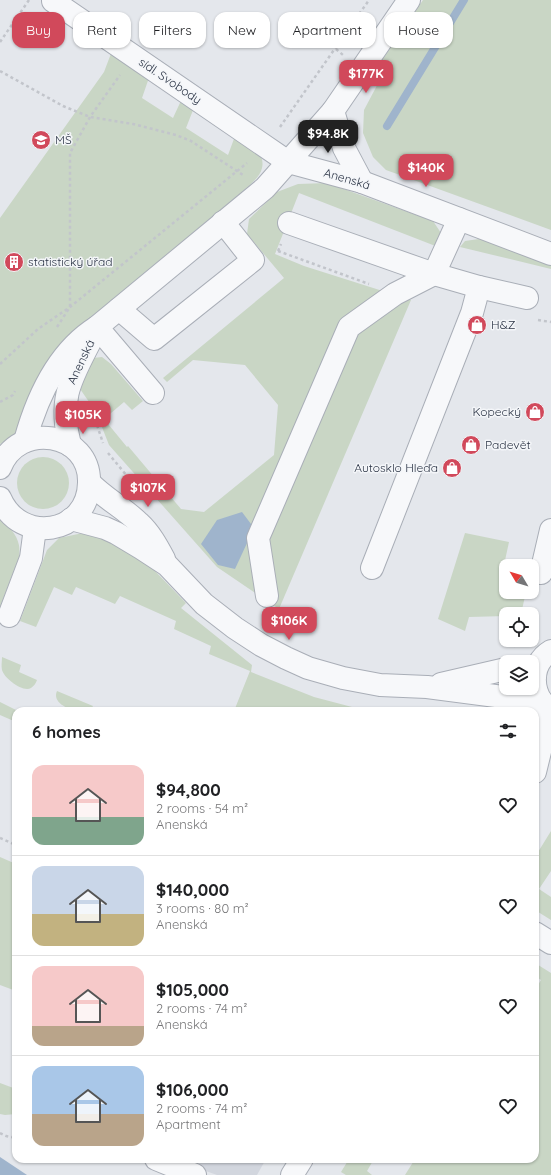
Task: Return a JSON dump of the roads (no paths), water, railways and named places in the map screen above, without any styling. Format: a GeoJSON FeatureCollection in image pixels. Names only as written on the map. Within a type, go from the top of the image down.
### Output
{"type":"FeatureCollection","features":[{"type":"Feature","properties":{"kind":"street","name":"sídl. Svobody"},"geometry":{"type":"LineString","coordinates":[[54,0],[53,1],[288,162]]}},
{"type":"Feature","properties":{"kind":"street"},"geometry":{"type":"LineString","coordinates":[[288,162],[333,111],[409,0]]}},
{"type":"Feature","properties":{"kind":"street"},"geometry":{"type":"LineString","coordinates":[[333,111],[344,148],[362,182]]}},
{"type":"Feature","properties":{"kind":"street","name":"Anenská"},"geometry":{"type":"LineString","coordinates":[[9,454],[54,370],[73,346],[265,188],[288,162],[362,182],[551,254]]}},
{"type":"Feature","properties":{"kind":"street"},"geometry":{"type":"LineString","coordinates":[[267,596],[258,538],[349,327],[395,294],[434,274],[459,219]]}},
{"type":"Feature","properties":{"kind":"street"},"geometry":{"type":"LineString","coordinates":[[119,309],[154,339],[253,260],[224,222]]}},
{"type":"Feature","properties":{"kind":"street"},"geometry":{"type":"LineString","coordinates":[[290,223],[434,274],[479,287],[527,298]]}},
{"type":"Feature","properties":{"kind":"street"},"geometry":{"type":"LineString","coordinates":[[372,568],[472,313],[479,287]]}},
{"type":"Feature","properties":{"kind":"street"},"geometry":{"type":"LineString","coordinates":[[97,327],[153,393]]}},
{"type":"Feature","properties":{"kind":"street","name":"Anenská"},"geometry":{"type":"LineString","coordinates":[[0,498],[14,519],[26,526],[35,528],[53,528],[66,523],[83,507],[87,494],[89,474],[84,461],[70,445],[65,424],[66,399],[71,381],[97,327]]}},
{"type":"Feature","properties":{"kind":"street","name":"Anenská"},"geometry":{"type":"LineString","coordinates":[[9,454],[38,437],[51,438],[70,445]]}},
{"type":"Feature","properties":{"kind":"street"},"geometry":{"type":"LineString","coordinates":[[89,482],[101,494],[143,527],[152,539],[167,565],[196,596],[226,621],[260,645],[286,658],[327,674],[362,682],[380,685],[427,687],[547,706]]}},
{"type":"Feature","properties":{"kind":"street"},"geometry":{"type":"LineString","coordinates":[[71,519],[116,532],[167,565]]}},
{"type":"Feature","properties":{"kind":"street"},"geometry":{"type":"LineString","coordinates":[[9,616],[31,558],[35,528]]}},
{"type":"Feature","properties":{"kind":"street"},"geometry":{"type":"LineString","coordinates":[[541,573],[551,530]]}},
{"type":"Feature","properties":{"kind":"street"},"geometry":{"type":"LineString","coordinates":[[539,768],[547,706],[536,688],[534,681],[541,658]]}},
{"type":"Feature","properties":{"kind":"street"},"geometry":{"type":"LineString","coordinates":[[427,687],[499,671]]}},
{"type":"Feature","properties":{"kind":"street"},"geometry":{"type":"LineString","coordinates":[[539,936],[551,943]]}},
{"type":"Feature","properties":{"kind":"street"},"geometry":{"type":"LineString","coordinates":[[166,1163],[195,1175]]}},
{"type":"Feature","properties":{"kind":"water"},"geometry":{"type":"Polygon","coordinates":[[[242,512],[254,528],[235,569],[218,565],[201,544],[217,520],[242,512]]]}},
{"type":"Feature","properties":{"kind":"water"},"geometry":{"type":"Polygon","coordinates":[[[0,1157],[27,1175],[0,1175],[0,1157]]]}},
{"type":"Feature","properties":{"kind":"waterway"},"geometry":{"type":"LineString","coordinates":[[387,126],[464,0]]}},
{"type":"Feature","properties":{"kind":"place","name":"MŠ"},"geometry":{"type":"Point","coordinates":[41,140]}},
{"type":"Feature","properties":{"kind":"place","name":"statistický úřad"},"geometry":{"type":"Point","coordinates":[14,262]}},
{"type":"Feature","properties":{"kind":"place","name":"H&Z"},"geometry":{"type":"Point","coordinates":[477,325]}},
{"type":"Feature","properties":{"kind":"place","name":"Kopecký"},"geometry":{"type":"Point","coordinates":[535,412]}},
{"type":"Feature","properties":{"kind":"place","name":"Padevět"},"geometry":{"type":"Point","coordinates":[471,445]}},
{"type":"Feature","properties":{"kind":"place","name":"Autosklo Hleďa"},"geometry":{"type":"Point","coordinates":[452,468]}}]}
